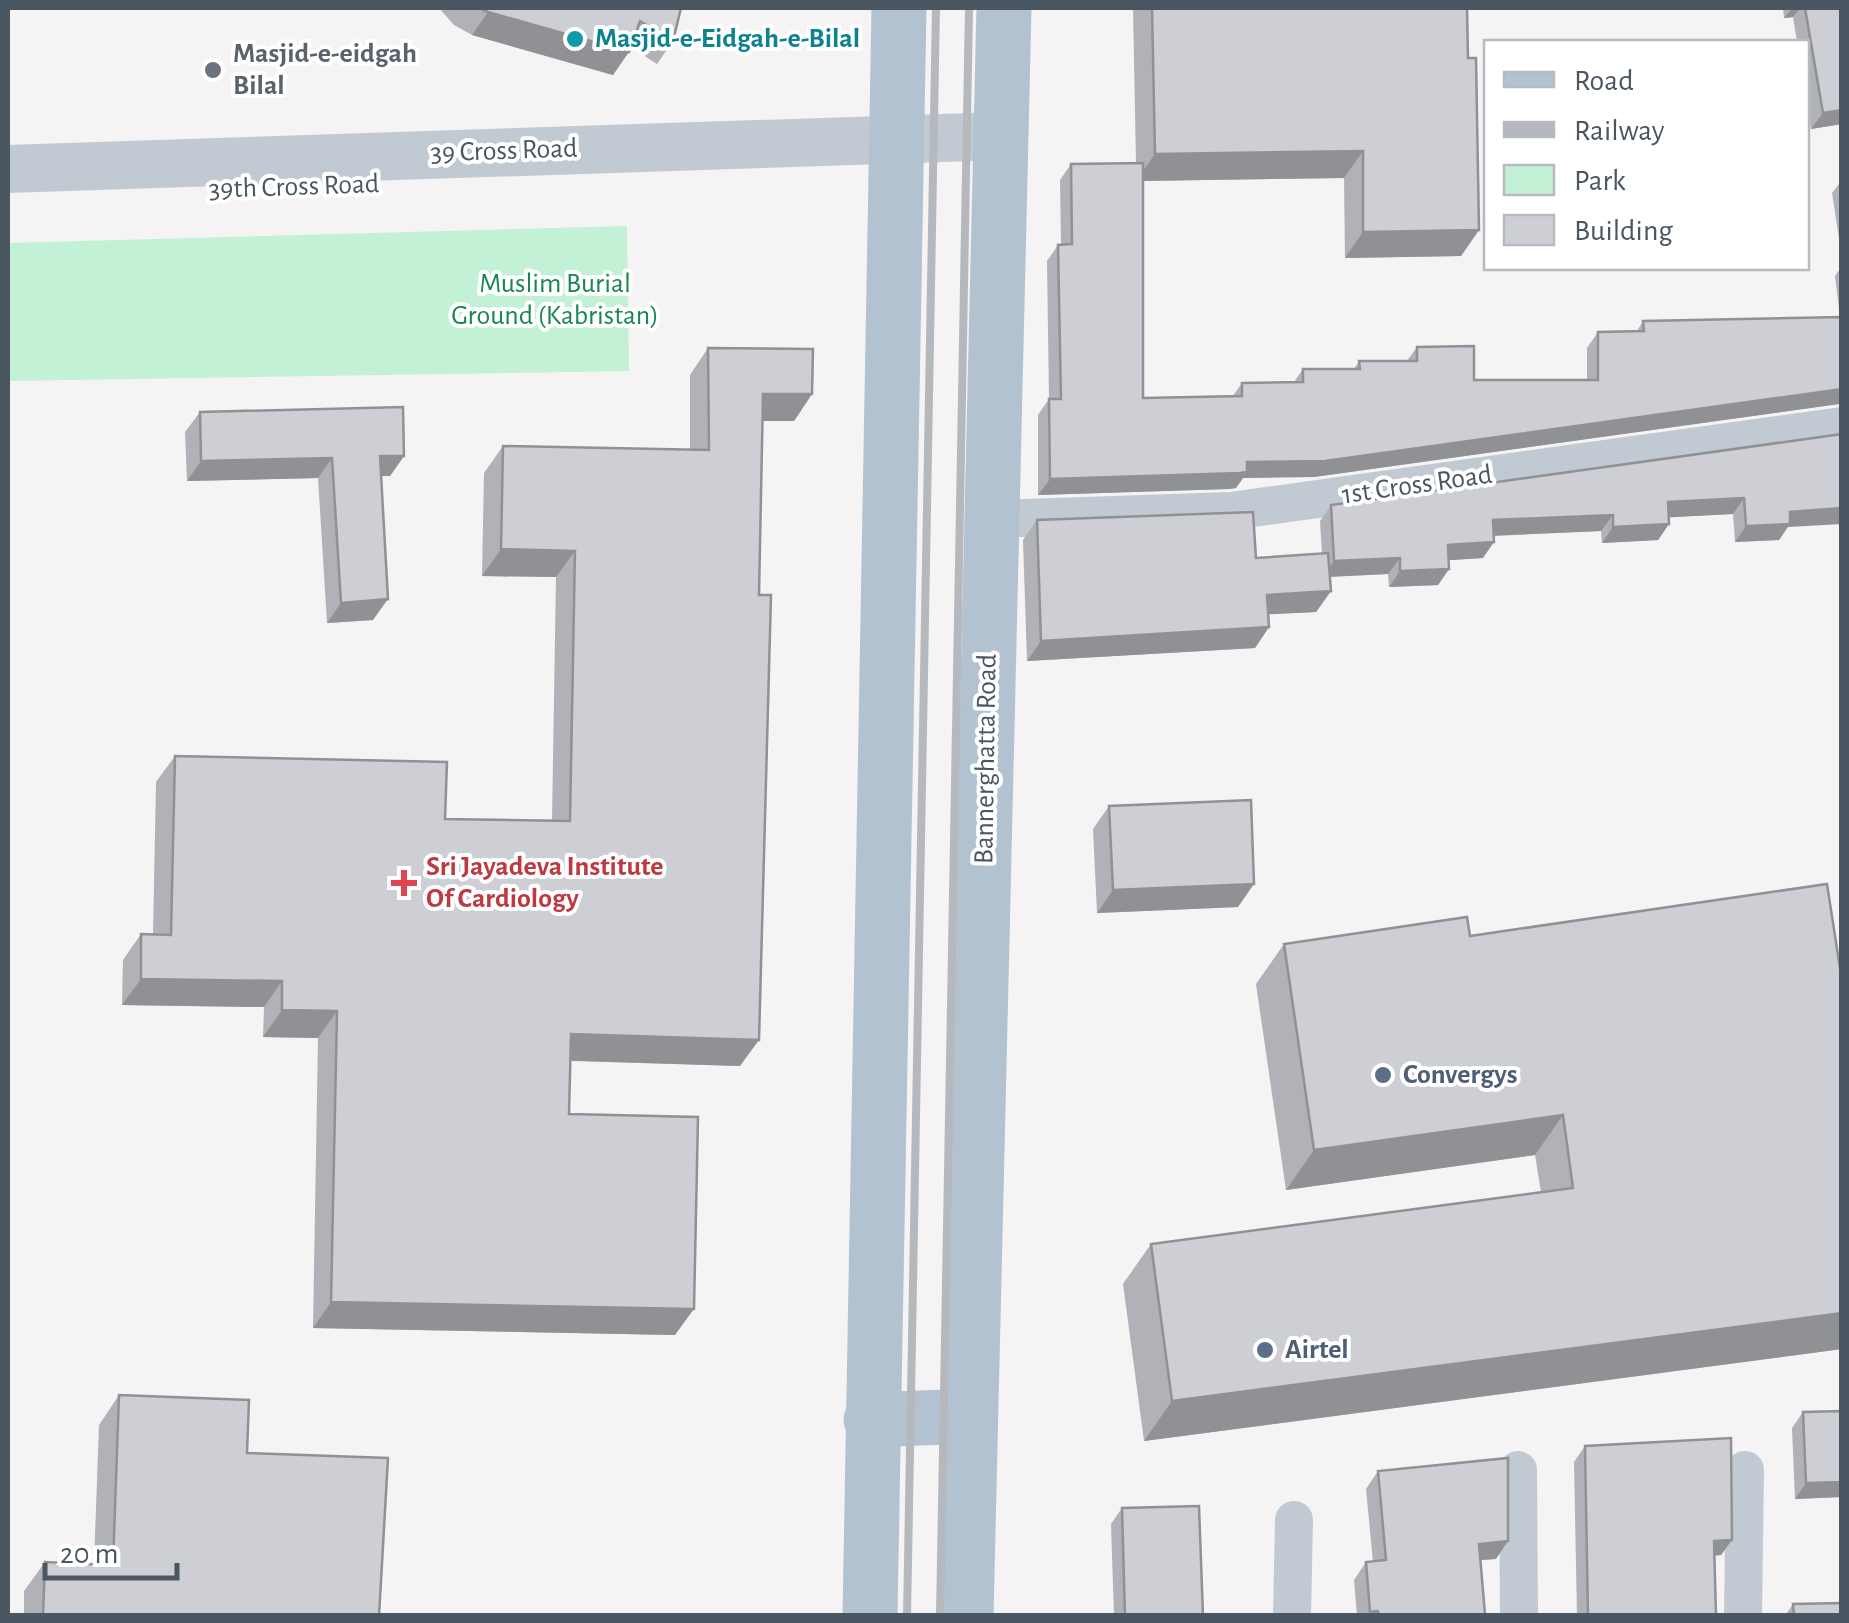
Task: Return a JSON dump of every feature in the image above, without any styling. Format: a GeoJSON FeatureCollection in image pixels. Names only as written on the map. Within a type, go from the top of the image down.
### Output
{"type":"FeatureCollection","features":[{"type":"Feature","properties":{"kind":"main road"},"geometry":{"type":"LineString","coordinates":[[870,1616],[899,8]]}},
{"type":"Feature","properties":{"kind":"main road","name":"Bannerghatta Road"},"geometry":{"type":"LineString","coordinates":[[968,1510],[1004,8]]}},
{"type":"Feature","properties":{"kind":"main road"},"geometry":{"type":"LineString","coordinates":[[871,1437],[970,1416]]}},
{"type":"Feature","properties":{"kind":"main road"},"geometry":{"type":"LineString","coordinates":[[966,1616],[968,1510]]}},
{"type":"Feature","properties":{"kind":"main road"},"geometry":{"type":"LineString","coordinates":[[968,1510],[986,1616]]}},
{"type":"Feature","properties":{"kind":"street","name":"39th Cross Road"},"geometry":{"type":"LineString","coordinates":[[8,198],[282,174],[1000,152]]}},
{"type":"Feature","properties":{"kind":"street"},"geometry":{"type":"LineString","coordinates":[[8,169],[282,174]]}},
{"type":"Feature","properties":{"kind":"street","name":"1st Cross Road"},"geometry":{"type":"LineString","coordinates":[[991,519],[1231,511],[1842,426]]}},
{"type":"Feature","properties":{"kind":"street"},"geometry":{"type":"LineString","coordinates":[[1518,1470],[1519,1616]]}},
{"type":"Feature","properties":{"kind":"street"},"geometry":{"type":"LineString","coordinates":[[1743,1616],[1745,1470]]}},
{"type":"Feature","properties":{"kind":"street"},"geometry":{"type":"LineString","coordinates":[[1292,1616],[1294,1520]]}},
{"type":"Feature","properties":{"kind":"green space","name":"Muslim Burial Ground (Kabristan)"},"geometry":{"type":"Polygon","coordinates":[[[627,226],[629,371],[8,381],[8,243],[627,226]]]}},
{"type":"Feature","properties":{"kind":"building"},"geometry":{"type":"Polygon","coordinates":[[[479,8],[681,8],[673,41],[640,21],[629,52],[479,8]]]}},
{"type":"Feature","properties":{"kind":"building"},"geometry":{"type":"Polygon","coordinates":[[[1152,8],[1467,8],[1468,58],[1476,58],[1479,230],[1363,232],[1363,151],[1155,154],[1152,8]]]}},
{"type":"Feature","properties":{"kind":"building"},"geometry":{"type":"Polygon","coordinates":[[[1805,8],[1842,8],[1842,110],[1823,113],[1805,8]]]}},
{"type":"Feature","properties":{"kind":"building"},"geometry":{"type":"Polygon","coordinates":[[[1143,163],[1143,398],[1242,396],[1242,383],[1303,382],[1303,369],[1360,369],[1359,361],[1417,361],[1417,347],[1474,346],[1474,380],[1598,380],[1598,332],[1644,331],[1643,321],[1842,317],[1842,389],[1325,461],[1247,462],[1247,472],[1240,473],[1050,479],[1049,399],[1061,399],[1058,245],[1072,244],[1071,164],[1143,163]]]}},
{"type":"Feature","properties":{"kind":"building"},"geometry":{"type":"Polygon","coordinates":[[[708,348],[813,349],[812,394],[763,394],[759,595],[771,595],[759,1040],[571,1034],[569,1114],[698,1117],[694,1309],[331,1302],[337,1011],[282,1010],[282,981],[141,979],[141,934],[171,935],[175,756],[447,762],[445,819],[570,821],[575,551],[501,549],[503,446],[709,450],[708,348]]]}},
{"type":"Feature","properties":{"kind":"building"},"geometry":{"type":"Polygon","coordinates":[[[403,407],[404,456],[380,456],[388,599],[341,603],[332,458],[201,461],[200,412],[403,407]]]}},
{"type":"Feature","properties":{"kind":"building"},"geometry":{"type":"Polygon","coordinates":[[[1842,434],[1842,508],[1790,512],[1790,524],[1746,526],[1744,498],[1668,502],[1669,524],[1613,527],[1613,515],[1493,520],[1494,542],[1448,545],[1449,569],[1400,571],[1400,558],[1334,561],[1331,505],[1842,434]]]}},
{"type":"Feature","properties":{"kind":"building"},"geometry":{"type":"Polygon","coordinates":[[[1253,512],[1256,558],[1328,553],[1331,591],[1267,595],[1269,627],[1041,641],[1037,520],[1253,512]]]}},
{"type":"Feature","properties":{"kind":"building"},"geometry":{"type":"Polygon","coordinates":[[[1251,800],[1254,884],[1113,890],[1109,806],[1251,800]]]}},
{"type":"Feature","properties":{"kind":"building"},"geometry":{"type":"Polygon","coordinates":[[[1827,884],[1842,981],[1842,1313],[1172,1401],[1151,1244],[1573,1188],[1563,1115],[1314,1150],[1284,944],[1467,917],[1470,936],[1827,884]]]}},
{"type":"Feature","properties":{"kind":"building"},"geometry":{"type":"Polygon","coordinates":[[[119,1395],[249,1400],[247,1453],[388,1458],[379,1616],[43,1616],[45,1562],[113,1565],[119,1395]]]}},
{"type":"Feature","properties":{"kind":"building"},"geometry":{"type":"Polygon","coordinates":[[[1842,1411],[1842,1482],[1806,1483],[1803,1412],[1842,1411]]]}},
{"type":"Feature","properties":{"kind":"building"},"geometry":{"type":"Polygon","coordinates":[[[1731,1438],[1732,1540],[1714,1541],[1716,1616],[1588,1616],[1585,1446],[1731,1438]]]}},
{"type":"Feature","properties":{"kind":"building"},"geometry":{"type":"Polygon","coordinates":[[[1508,1458],[1508,1541],[1479,1544],[1485,1614],[1517,1616],[1379,1616],[1378,1611],[1370,1612],[1366,1562],[1386,1560],[1378,1471],[1508,1458]]]}},
{"type":"Feature","properties":{"kind":"building"},"geometry":{"type":"Polygon","coordinates":[[[1199,1506],[1203,1616],[1125,1616],[1122,1508],[1199,1506]]]}},
{"type":"Feature","properties":{"kind":"building"},"geometry":{"type":"Polygon","coordinates":[[[1842,1603],[1842,1616],[1794,1616],[1793,1604],[1842,1603]]]}},
{"type":"Feature","properties":{"kind":"railway"},"geometry":{"type":"LineString","coordinates":[[907,1616],[936,8]]}},
{"type":"Feature","properties":{"kind":"railway"},"geometry":{"type":"LineString","coordinates":[[940,1616],[969,8]]}},
{"type":"Feature","properties":{"kind":"place","name":"Masjid-e-Eidgah-e-Bilal"},"geometry":{"type":"Point","coordinates":[575,39]}},
{"type":"Feature","properties":{"kind":"place","name":"Masjid-e-eidgah Bilal"},"geometry":{"type":"Point","coordinates":[213,70]}},
{"type":"Feature","properties":{"kind":"place","name":"Sri Jayadeva Institute Of Cardiology"},"geometry":{"type":"Point","coordinates":[404,883]}},
{"type":"Feature","properties":{"kind":"place","name":"Convergys"},"geometry":{"type":"Point","coordinates":[1383,1075]}},
{"type":"Feature","properties":{"kind":"place","name":"Airtel"},"geometry":{"type":"Point","coordinates":[1265,1350]}}]}
